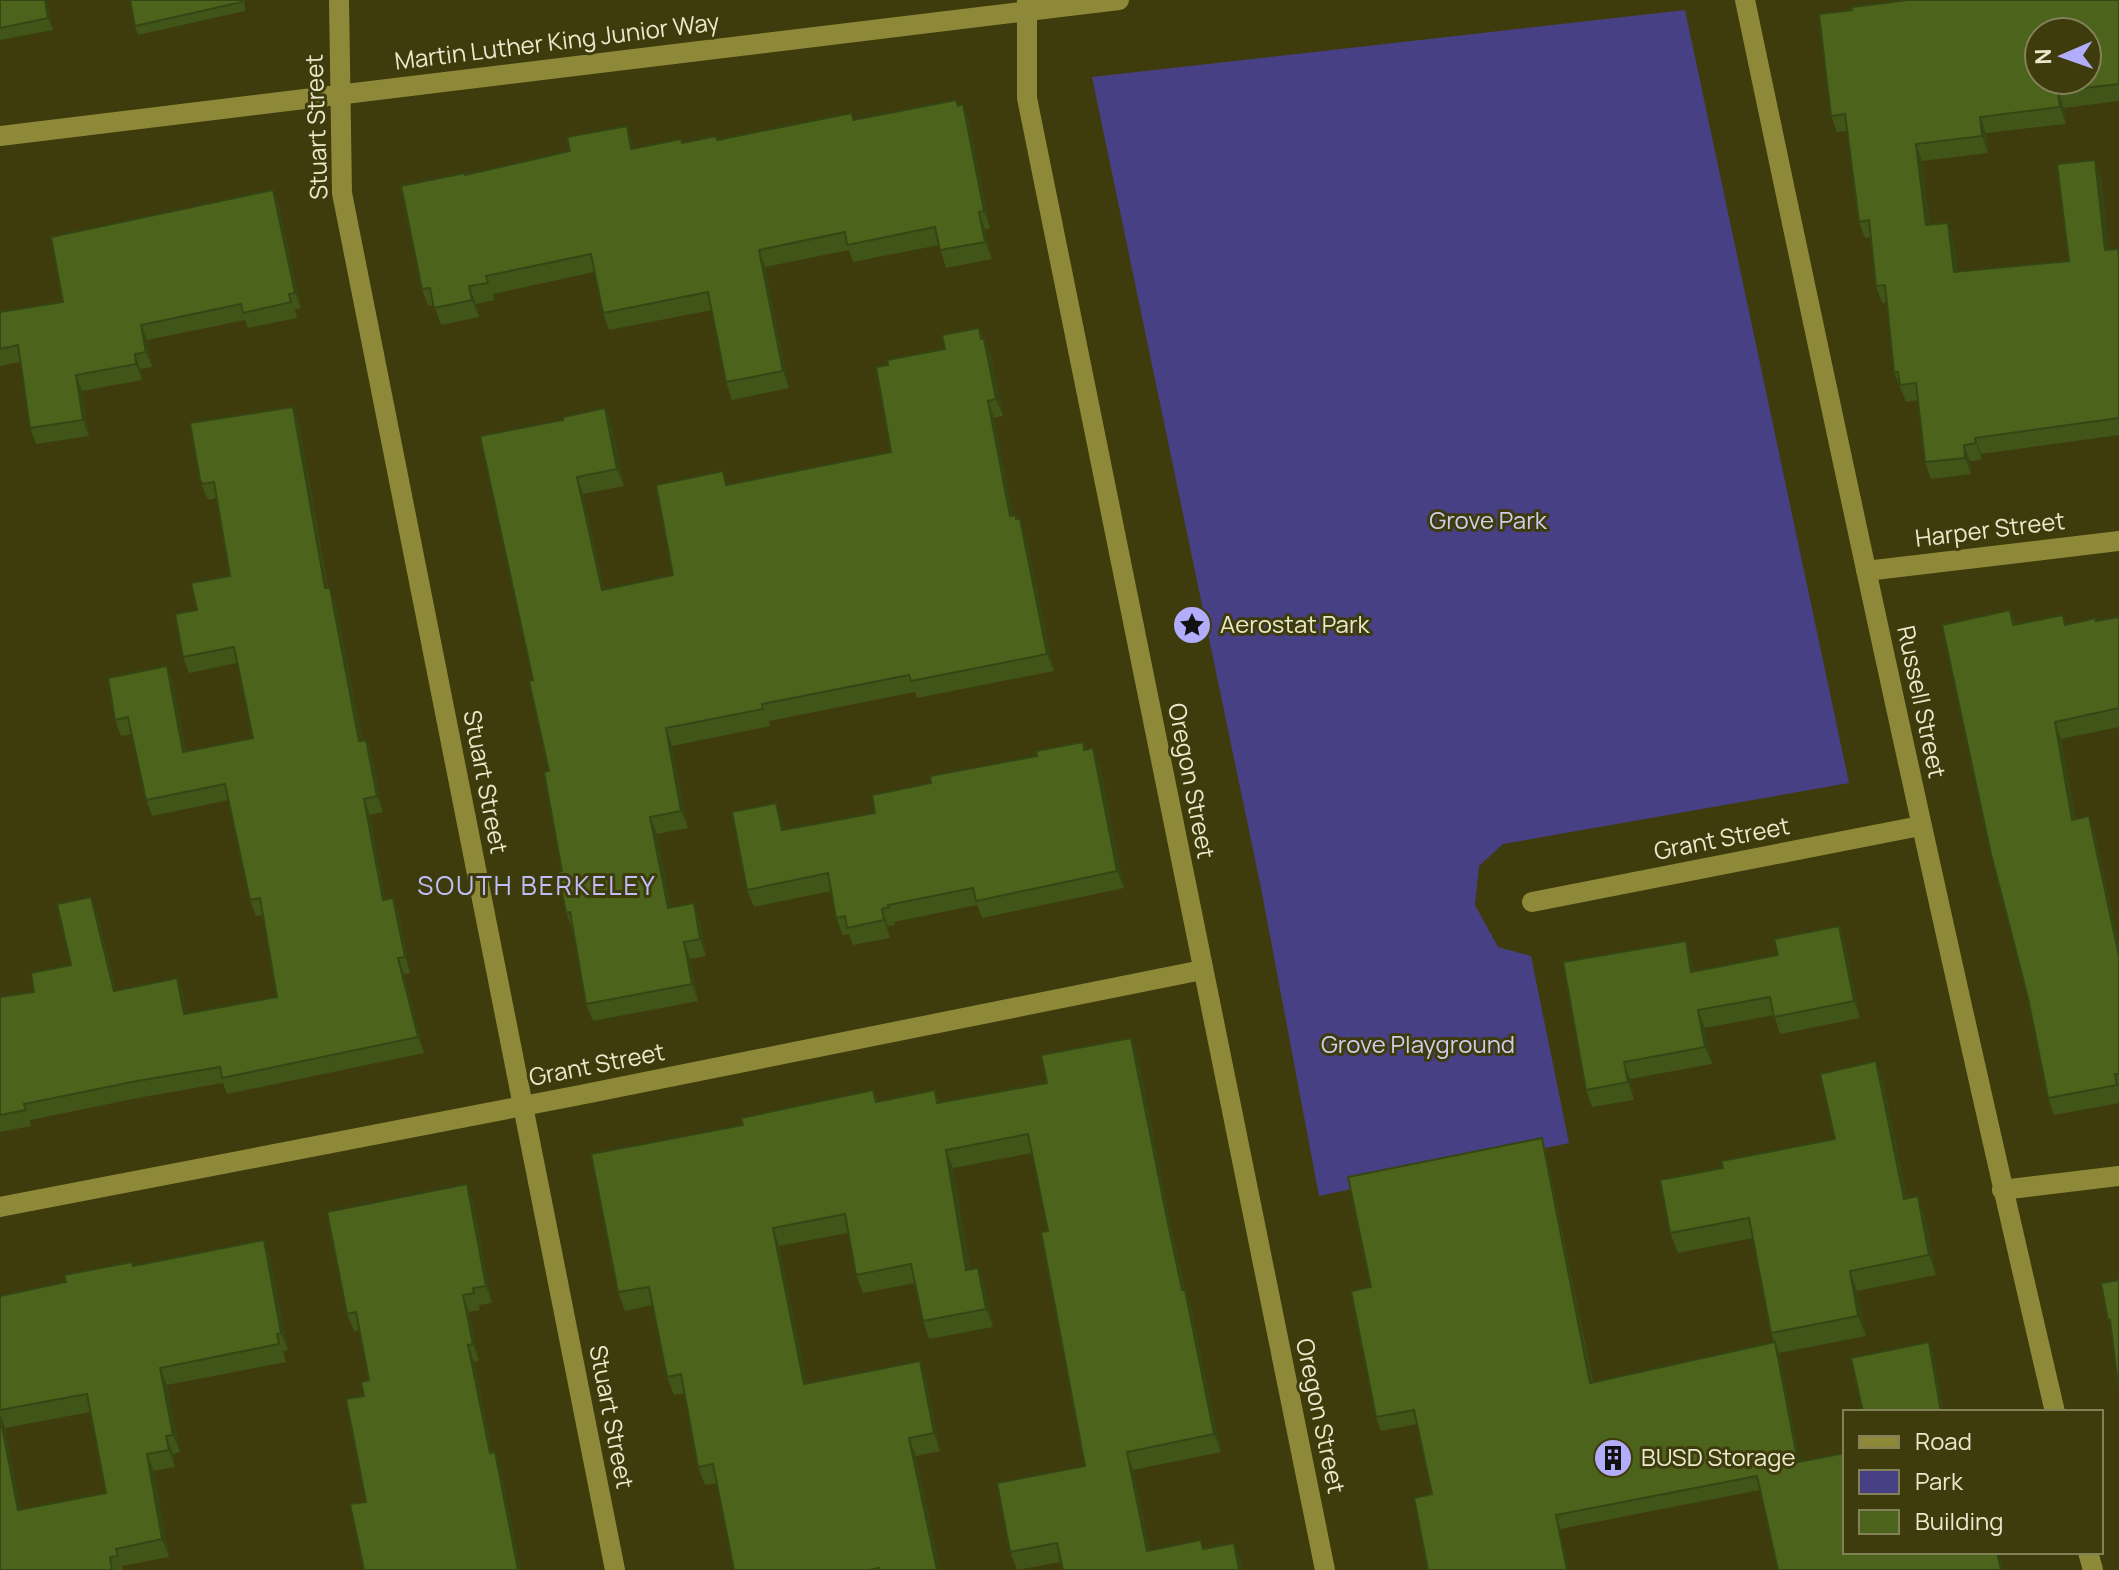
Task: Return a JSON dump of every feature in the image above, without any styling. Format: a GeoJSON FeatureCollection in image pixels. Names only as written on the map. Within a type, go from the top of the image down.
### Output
{"type":"FeatureCollection","features":[{"type":"Feature","properties":{"kind":"street","name":"Stuart Street"},"geometry":{"type":"LineString","coordinates":[[339,0],[342,193],[615,1570]]}},
{"type":"Feature","properties":{"kind":"street","name":"Martin Luther King Junior Way"},"geometry":{"type":"LineString","coordinates":[[0,136],[1027,6],[1119,0]]}},
{"type":"Feature","properties":{"kind":"street","name":"Russell Street"},"geometry":{"type":"LineString","coordinates":[[1745,0],[1920,826],[2055,1410]]}},
{"type":"Feature","properties":{"kind":"street","name":"Oregon Street"},"geometry":{"type":"LineString","coordinates":[[1027,6],[1027,98],[1325,1570]]}},
{"type":"Feature","properties":{"kind":"street","name":"Harper Street"},"geometry":{"type":"LineString","coordinates":[[1866,571],[2119,541]]}},
{"type":"Feature","properties":{"kind":"street","name":"Grant Street"},"geometry":{"type":"LineString","coordinates":[[1532,902],[1920,826]]}},
{"type":"Feature","properties":{"kind":"street","name":"Grant Street"},"geometry":{"type":"LineString","coordinates":[[0,1207],[1202,970]]}},
{"type":"Feature","properties":{"kind":"street"},"geometry":{"type":"LineString","coordinates":[[2002,1190],[2119,1176]]}},
{"type":"Feature","properties":{"kind":"green space","name":"Grove Park"},"geometry":{"type":"Polygon","coordinates":[[[1685,10],[1849,783],[1503,844],[1479,866],[1475,905],[1498,947],[1531,956],[1569,1143],[1319,1196],[1261,888],[1092,77],[1685,10]]]}},
{"type":"Feature","properties":{"kind":"building"},"geometry":{"type":"Polygon","coordinates":[[[0,0],[45,0],[48,18],[0,28],[0,0]]]}},
{"type":"Feature","properties":{"kind":"building"},"geometry":{"type":"Polygon","coordinates":[[[130,0],[242,0],[242,2],[135,26],[130,0]]]}},
{"type":"Feature","properties":{"kind":"building"},"geometry":{"type":"Polygon","coordinates":[[[1908,0],[2119,0],[2119,84],[2103,86],[2103,16],[2023,16],[2023,96],[2059,96],[2060,107],[1980,117],[1982,136],[1916,144],[1926,225],[1948,223],[1954,272],[2069,261],[2057,164],[2095,160],[2105,250],[2118,249],[2119,258],[2119,418],[1975,438],[1976,443],[1964,445],[1965,458],[1925,462],[1916,383],[1900,385],[1898,372],[1894,372],[1885,285],[1876,286],[1869,220],[1859,222],[1845,114],[1831,116],[1819,14],[1852,10],[1852,7],[1908,0]]]}},
{"type":"Feature","properties":{"kind":"building"},"geometry":{"type":"Polygon","coordinates":[[[956,100],[958,106],[963,104],[984,211],[979,212],[985,242],[940,250],[935,227],[847,245],[845,232],[759,250],[783,371],[726,382],[708,292],[603,313],[591,254],[486,276],[488,283],[469,286],[472,300],[434,308],[430,288],[422,289],[401,186],[570,151],[567,137],[627,126],[631,149],[681,139],[682,143],[716,136],[717,140],[852,113],[853,120],[956,100]]]}},
{"type":"Feature","properties":{"kind":"building"},"geometry":{"type":"Polygon","coordinates":[[[273,190],[295,293],[289,294],[291,302],[243,313],[241,304],[141,325],[146,352],[135,354],[136,364],[76,375],[83,420],[30,428],[18,345],[0,349],[0,312],[63,302],[51,237],[273,190]]]}},
{"type":"Feature","properties":{"kind":"building"},"geometry":{"type":"Polygon","coordinates":[[[979,328],[996,399],[988,401],[1010,516],[1016,515],[1016,519],[1020,519],[1047,654],[911,681],[909,675],[762,704],[763,709],[666,728],[681,811],[650,817],[668,908],[694,903],[700,939],[684,942],[692,984],[586,1004],[570,912],[566,913],[558,872],[562,871],[544,772],[549,771],[529,681],[533,680],[480,436],[563,420],[563,417],[605,408],[617,469],[577,477],[602,590],[673,575],[656,485],[723,471],[726,485],[891,452],[876,367],[888,365],[887,360],[945,349],[942,335],[979,328]]]}},
{"type":"Feature","properties":{"kind":"building"},"geometry":{"type":"Polygon","coordinates":[[[293,407],[325,588],[330,588],[359,741],[366,740],[377,796],[364,799],[383,900],[393,898],[405,957],[398,958],[418,1037],[222,1078],[220,1067],[137,1081],[24,1104],[26,1110],[0,1115],[0,997],[34,992],[31,973],[71,965],[57,904],[91,897],[114,991],[177,978],[184,1014],[277,997],[260,898],[250,900],[225,784],[146,800],[128,717],[115,720],[108,678],[167,666],[183,752],[253,738],[234,647],[183,657],[175,614],[197,610],[191,583],[230,576],[214,482],[203,484],[200,480],[190,423],[293,407]]]}},
{"type":"Feature","properties":{"kind":"building"},"geometry":{"type":"Polygon","coordinates":[[[2010,610],[2013,625],[2063,615],[2065,625],[2119,617],[2119,708],[2055,722],[2072,820],[2089,816],[2119,956],[2119,1074],[2115,1074],[2117,1085],[2048,1098],[1942,625],[2010,610]]]}},
{"type":"Feature","properties":{"kind":"building"},"geometry":{"type":"Polygon","coordinates":[[[1083,742],[1084,750],[1093,748],[1117,871],[976,901],[973,888],[888,905],[882,909],[884,920],[847,928],[845,916],[836,918],[828,873],[747,890],[732,812],[776,803],[782,830],[875,813],[872,795],[931,783],[930,776],[1037,756],[1036,751],[1083,742]]]}},
{"type":"Feature","properties":{"kind":"building"},"geometry":{"type":"Polygon","coordinates":[[[1839,926],[1854,1001],[1774,1017],[1770,997],[1698,1010],[1705,1047],[1624,1062],[1628,1082],[1586,1090],[1563,962],[1686,941],[1691,972],[1778,955],[1774,939],[1839,926]]]}},
{"type":"Feature","properties":{"kind":"building"},"geometry":{"type":"Polygon","coordinates":[[[1131,1038],[1214,1434],[1127,1452],[1147,1551],[1201,1540],[1203,1549],[1234,1543],[1239,1570],[1063,1570],[1057,1543],[1010,1552],[997,1483],[1085,1466],[1041,1232],[1048,1231],[1028,1134],[946,1150],[966,1270],[978,1268],[986,1309],[923,1321],[911,1264],[856,1275],[845,1214],[773,1228],[804,1384],[920,1361],[934,1433],[909,1438],[937,1570],[734,1570],[713,1464],[698,1467],[681,1374],[667,1377],[649,1287],[618,1292],[591,1154],[743,1125],[741,1118],[873,1090],[876,1102],[935,1090],[937,1103],[1047,1083],[1041,1055],[1131,1038]]]}},
{"type":"Feature","properties":{"kind":"building"},"geometry":{"type":"Polygon","coordinates":[[[1876,1061],[1904,1199],[1918,1196],[1929,1255],[1850,1271],[1858,1316],[1771,1333],[1749,1218],[1670,1233],[1660,1180],[1723,1168],[1721,1161],[1835,1139],[1820,1074],[1876,1061]]]}},
{"type":"Feature","properties":{"kind":"building"},"geometry":{"type":"Polygon","coordinates":[[[1542,1138],[1590,1383],[1775,1342],[1798,1462],[1843,1453],[1843,1554],[1997,1554],[2001,1570],[1778,1570],[1757,1476],[1556,1515],[1567,1570],[1428,1570],[1414,1498],[1432,1494],[1414,1410],[1376,1417],[1351,1291],[1371,1287],[1348,1177],[1542,1138]]]}},
{"type":"Feature","properties":{"kind":"building"},"geometry":{"type":"Polygon","coordinates":[[[467,1184],[486,1286],[473,1288],[474,1293],[463,1295],[473,1344],[468,1345],[490,1453],[495,1452],[518,1570],[364,1570],[350,1504],[366,1502],[346,1399],[364,1396],[361,1382],[369,1380],[356,1312],[347,1314],[327,1212],[467,1184]]]}},
{"type":"Feature","properties":{"kind":"building"},"geometry":{"type":"Polygon","coordinates":[[[264,1240],[281,1333],[277,1334],[279,1344],[160,1368],[173,1435],[166,1436],[169,1450],[147,1454],[162,1539],[116,1549],[118,1556],[110,1557],[112,1570],[0,1570],[0,1416],[18,1510],[106,1493],[87,1394],[0,1410],[0,1296],[66,1282],[64,1275],[132,1262],[133,1266],[264,1240]]]}},
{"type":"Feature","properties":{"kind":"building"},"geometry":{"type":"Polygon","coordinates":[[[2119,1280],[2118,1385],[2110,1320],[2101,1283],[2119,1280]]]}},
{"type":"Feature","properties":{"kind":"building"},"geometry":{"type":"Polygon","coordinates":[[[1929,1342],[1941,1410],[1863,1410],[1851,1358],[1929,1342]]]}},
{"type":"Feature","properties":{"kind":"place","name":"Aerostat Park"},"geometry":{"type":"Point","coordinates":[1192,625]}},
{"type":"Feature","properties":{"kind":"place","name":"BUSD Storage"},"geometry":{"type":"Point","coordinates":[1613,1458]}},
{"type":"Feature","properties":{"kind":"district","name":"SOUTH BERKELEY"},"geometry":{"type":"Point","coordinates":[537,886]}},
{"type":"Feature","properties":{"kind":"park label","name":"Grove Playground"},"geometry":{"type":"Point","coordinates":[1418,1045]}}]}
